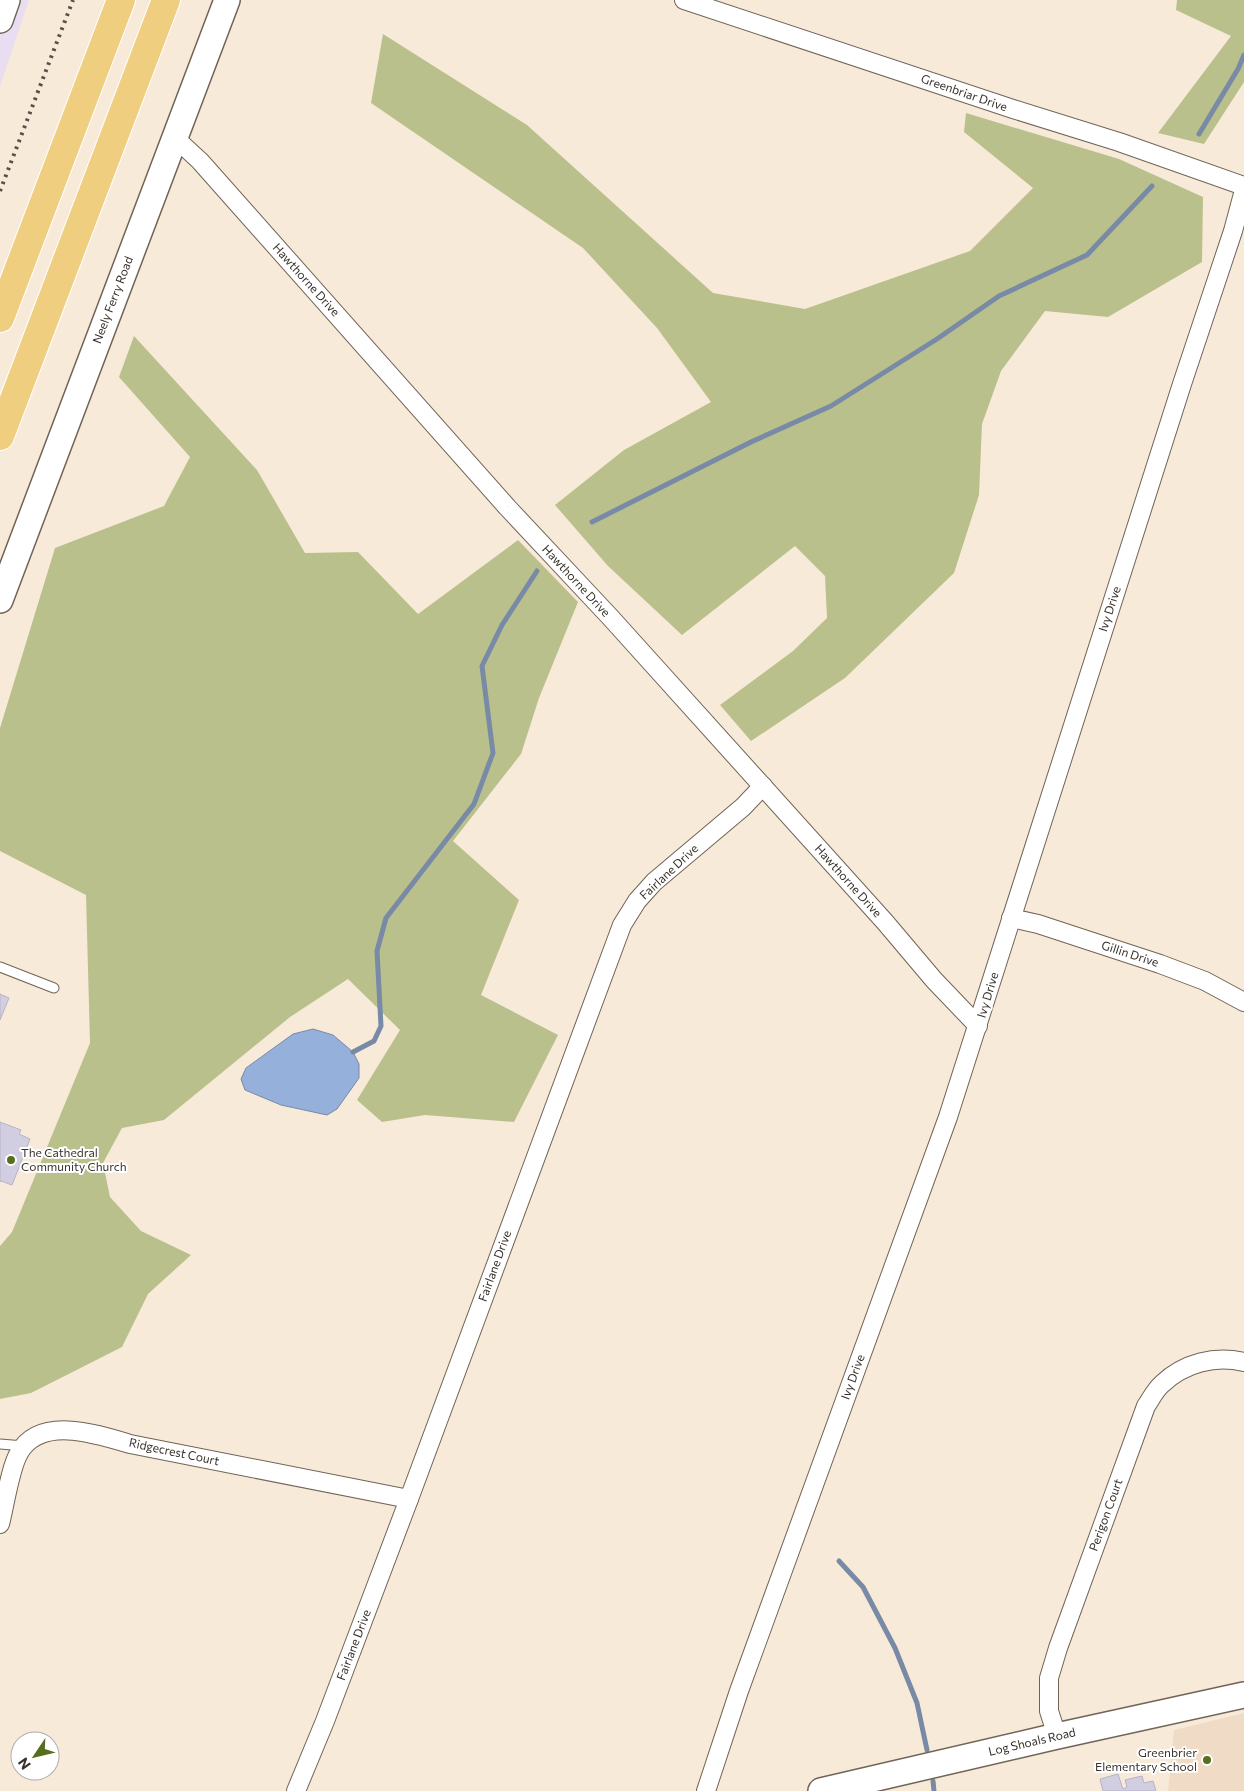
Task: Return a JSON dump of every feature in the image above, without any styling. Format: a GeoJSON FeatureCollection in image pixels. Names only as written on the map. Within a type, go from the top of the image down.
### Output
{"type":"FeatureCollection","features":[{"type":"Feature","properties":{"kind":"highway"},"geometry":{"type":"LineString","coordinates":[[0,318],[121,0]]}},
{"type":"Feature","properties":{"kind":"highway"},"geometry":{"type":"LineString","coordinates":[[0,436],[166,0]]}},
{"type":"Feature","properties":{"kind":"street"},"geometry":{"type":"LineString","coordinates":[[0,20],[7,0]]}},
{"type":"Feature","properties":{"kind":"street","name":"Neely Ferry Road"},"geometry":{"type":"LineString","coordinates":[[0,600],[227,0]]}},
{"type":"Feature","properties":{"kind":"street","name":"Greenbriar Drive"},"geometry":{"type":"LineString","coordinates":[[684,0],[1013,109],[1119,142],[1244,186]]}},
{"type":"Feature","properties":{"kind":"street","name":"Hawthorne Drive"},"geometry":{"type":"LineString","coordinates":[[174,137],[200,162],[507,507],[611,618],[885,922],[934,980],[978,1026]]}},
{"type":"Feature","properties":{"kind":"street","name":"Ivy Drive"},"geometry":{"type":"LineString","coordinates":[[706,1791],[773,1597],[948,1117],[1182,384],[1234,231],[1244,190]]}},
{"type":"Feature","properties":{"kind":"street","name":"Fairlane Drive"},"geometry":{"type":"LineString","coordinates":[[296,1791],[325,1721],[409,1499],[622,925],[637,901],[654,882],[743,807],[763,786]]}},
{"type":"Feature","properties":{"kind":"street","name":"Gillin Drive"},"geometry":{"type":"LineString","coordinates":[[1011,918],[1038,924],[1160,964],[1205,981],[1244,1002]]}},
{"type":"Feature","properties":{"kind":"street","name":"Perigon Court"},"geometry":{"type":"LineString","coordinates":[[1057,1736],[1049,1710],[1049,1678],[1146,1406],[1161,1384],[1180,1371],[1205,1360],[1229,1358],[1244,1362]]}},
{"type":"Feature","properties":{"kind":"street","name":"Ridgecrest Court"},"geometry":{"type":"LineString","coordinates":[[24,1446],[37,1435],[49,1431],[58,1430],[96,1434],[130,1444],[409,1499]]}},
{"type":"Feature","properties":{"kind":"street"},"geometry":{"type":"LineString","coordinates":[[0,1524],[15,1462],[24,1446]]}},
{"type":"Feature","properties":{"kind":"street","name":"Log Shoals Road"},"geometry":{"type":"LineString","coordinates":[[821,1791],[1244,1695]]}},
{"type":"Feature","properties":{"kind":"lane"},"geometry":{"type":"LineString","coordinates":[[0,967],[54,988]]}},
{"type":"Feature","properties":{"kind":"lane"},"geometry":{"type":"LineString","coordinates":[[0,1444],[24,1446]]}},
{"type":"Feature","properties":{"kind":"shaded area"},"geometry":{"type":"Polygon","coordinates":[[[0,0],[29,0],[0,86],[0,0]]]}},
{"type":"Feature","properties":{"kind":"shaded area","name":"Greenbrier Elementary School"},"geometry":{"type":"Polygon","coordinates":[[[1244,1713],[1244,1791],[1168,1791],[1174,1730],[1244,1713]]]}},
{"type":"Feature","properties":{"kind":"green space"},"geometry":{"type":"Polygon","coordinates":[[[1177,0],[1244,0],[1244,82],[1204,144],[1158,133],[1231,36],[1176,10],[1177,0]]]}},
{"type":"Feature","properties":{"kind":"green space"},"geometry":{"type":"Polygon","coordinates":[[[383,34],[527,125],[713,293],[805,309],[970,251],[1033,188],[964,132],[966,113],[1119,159],[1203,197],[1202,262],[1108,317],[1045,311],[1001,371],[982,424],[979,495],[954,573],[845,678],[751,741],[720,705],[793,651],[827,618],[825,576],[795,546],[682,635],[608,566],[555,505],[624,450],[711,402],[657,328],[583,248],[371,103],[383,34]]]}},
{"type":"Feature","properties":{"kind":"green space"},"geometry":{"type":"Polygon","coordinates":[[[134,336],[257,470],[305,553],[358,552],[418,614],[518,540],[578,602],[539,698],[521,754],[453,841],[519,900],[481,995],[558,1035],[514,1122],[425,1115],[382,1122],[357,1100],[400,1030],[348,979],[290,1017],[164,1120],[122,1128],[103,1163],[110,1197],[141,1231],[191,1255],[148,1294],[122,1347],[31,1393],[0,1399],[0,1246],[12,1232],[90,1043],[86,895],[0,851],[0,728],[55,548],[164,506],[190,457],[119,377],[134,336]]]}},
{"type":"Feature","properties":{"kind":"water"},"geometry":{"type":"Polygon","coordinates":[[[313,1029],[333,1035],[353,1052],[359,1064],[359,1078],[337,1109],[327,1115],[281,1105],[245,1090],[241,1079],[246,1068],[293,1034],[313,1029]]]}},
{"type":"Feature","properties":{"kind":"building"},"geometry":{"type":"Polygon","coordinates":[[[0,994],[9,998],[0,1020],[0,994]]]}},
{"type":"Feature","properties":{"kind":"building","name":"The Cathedral Community Church"},"geometry":{"type":"Polygon","coordinates":[[[0,1122],[21,1130],[19,1134],[30,1139],[12,1185],[0,1182],[0,1122]]]}},
{"type":"Feature","properties":{"kind":"building"},"geometry":{"type":"Polygon","coordinates":[[[1118,1774],[1123,1789],[1127,1787],[1125,1780],[1142,1776],[1144,1783],[1153,1781],[1156,1791],[1103,1791],[1100,1779],[1118,1774]]]}},
{"type":"Feature","properties":{"kind":"waterway"},"geometry":{"type":"LineString","coordinates":[[1199,134],[1238,69],[1244,55]]}},
{"type":"Feature","properties":{"kind":"waterway"},"geometry":{"type":"LineString","coordinates":[[592,522],[751,442],[831,406],[937,339],[999,296],[1087,255],[1152,186]]}},
{"type":"Feature","properties":{"kind":"waterway"},"geometry":{"type":"LineString","coordinates":[[353,1052],[374,1041],[381,1026],[377,951],[386,918],[474,804],[493,753],[482,666],[502,625],[537,571]]}},
{"type":"Feature","properties":{"kind":"waterway"},"geometry":{"type":"LineString","coordinates":[[839,1561],[863,1587],[895,1648],[917,1703],[927,1750]]}},
{"type":"Feature","properties":{"kind":"waterway"},"geometry":{"type":"LineString","coordinates":[[933,1781],[934,1791]]}},
{"type":"Feature","properties":{"kind":"railway"},"geometry":{"type":"LineString","coordinates":[[0,191],[73,0]]}},
{"type":"Feature","properties":{"kind":"place","name":"The Cathedral Community Church"},"geometry":{"type":"Point","coordinates":[11,1160]}},
{"type":"Feature","properties":{"kind":"place","name":"Greenbrier Elementary School"},"geometry":{"type":"Point","coordinates":[1207,1760]}}]}
